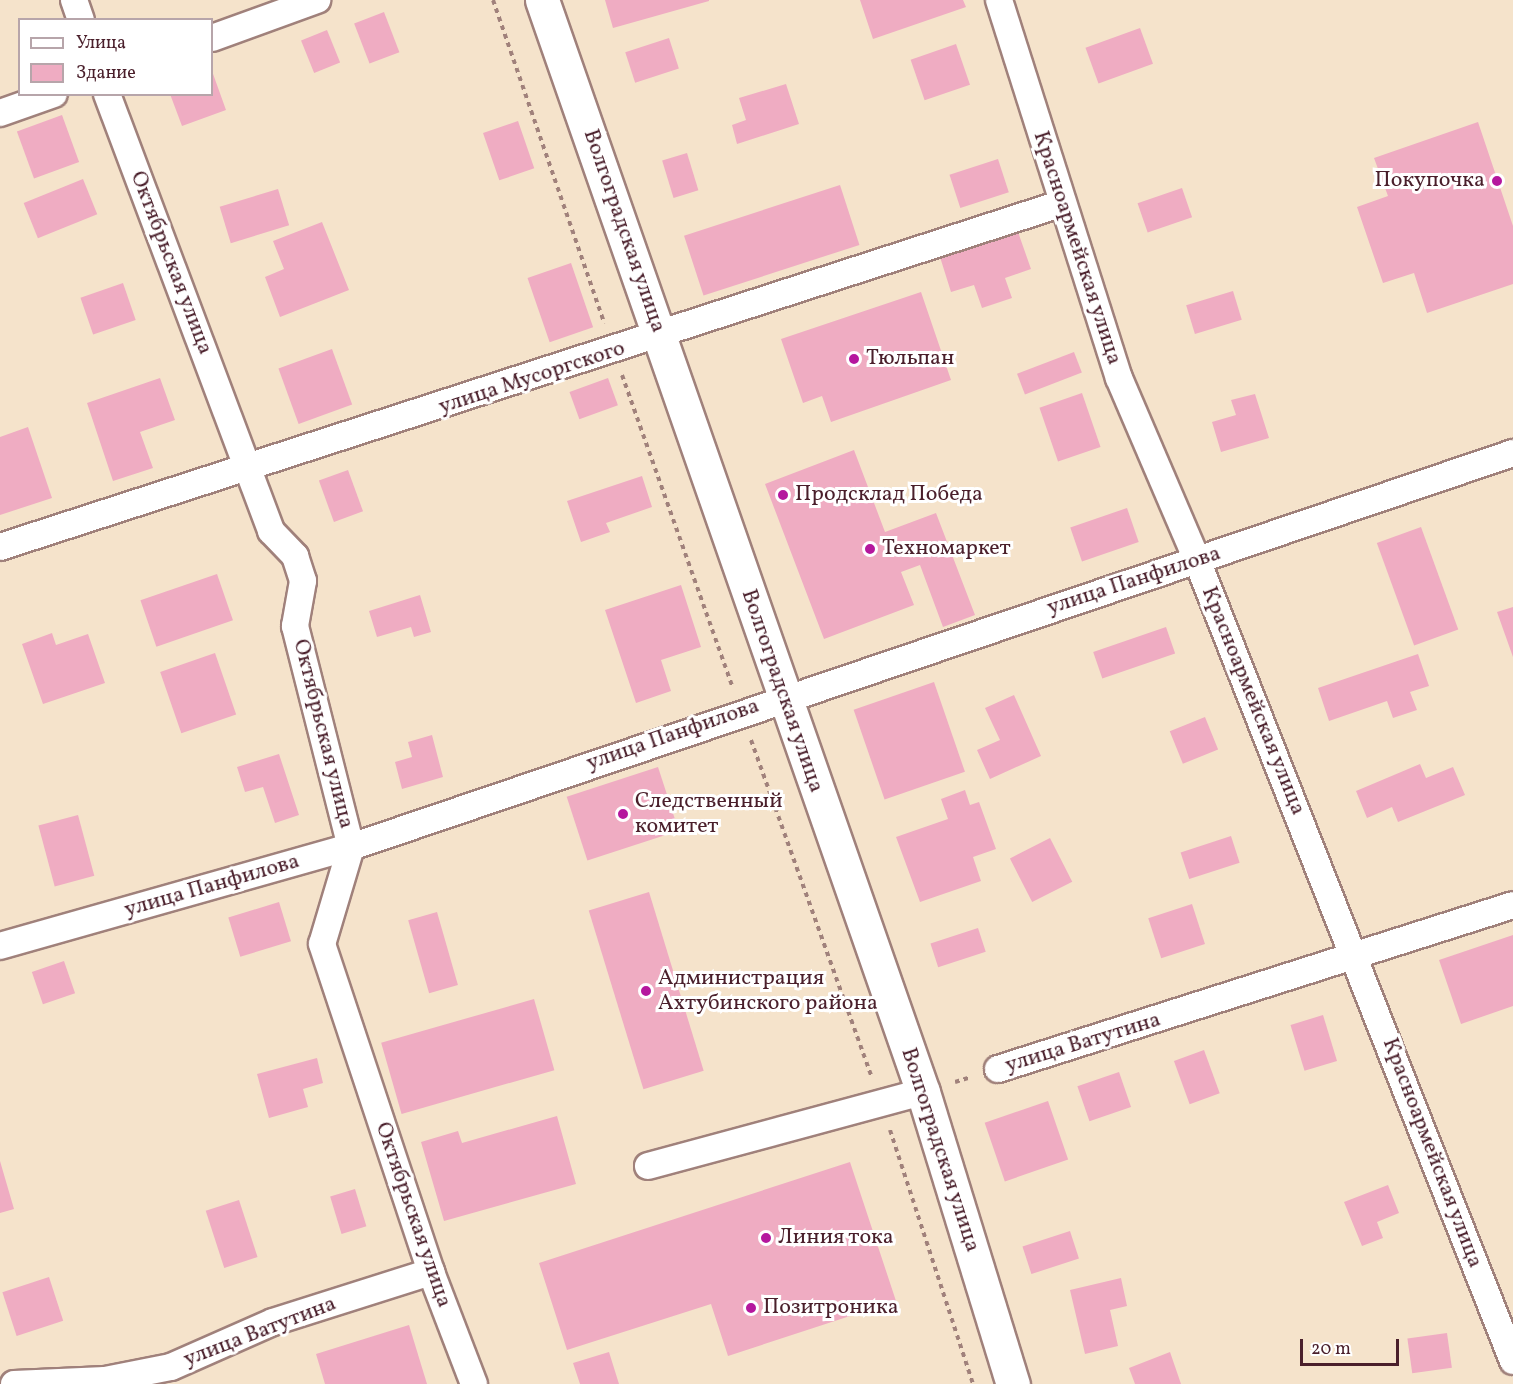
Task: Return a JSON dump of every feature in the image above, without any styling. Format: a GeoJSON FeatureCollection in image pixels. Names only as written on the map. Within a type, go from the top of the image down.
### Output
{"type":"FeatureCollection","features":[{"type":"Feature","properties":{"kind":"street"},"geometry":{"type":"LineString","coordinates":[[74,0],[80,18]]}},
{"type":"Feature","properties":{"kind":"street"},"geometry":{"type":"LineString","coordinates":[[213,38],[317,0]]}},
{"type":"Feature","properties":{"kind":"street","name":"Волгоградская улица"},"geometry":{"type":"LineString","coordinates":[[542,0],[662,337],[783,697],[923,1092],[1013,1384]]}},
{"type":"Feature","properties":{"kind":"street","name":"Красноармейская улица"},"geometry":{"type":"LineString","coordinates":[[999,0],[1119,378],[1197,560],[1513,1361]]}},
{"type":"Feature","properties":{"kind":"street"},"geometry":{"type":"LineString","coordinates":[[0,113],[48,96]]}},
{"type":"Feature","properties":{"kind":"street","name":"Октябрьская улица"},"geometry":{"type":"LineString","coordinates":[[108,96],[271,531],[296,556],[303,581],[296,626],[351,847],[322,944],[431,1272],[474,1384]]}},
{"type":"Feature","properties":{"kind":"street","name":"улица Мусоргского"},"geometry":{"type":"LineString","coordinates":[[0,547],[662,337],[1063,203]]}},
{"type":"Feature","properties":{"kind":"street","name":"улица Панфилова"},"geometry":{"type":"LineString","coordinates":[[0,946],[351,847],[783,697],[1513,453]]}},
{"type":"Feature","properties":{"kind":"street","name":"улица Ватутина"},"geometry":{"type":"LineString","coordinates":[[998,1069],[1356,959],[1513,904]]}},
{"type":"Feature","properties":{"kind":"street"},"geometry":{"type":"LineString","coordinates":[[648,1166],[923,1092]]}},
{"type":"Feature","properties":{"kind":"street","name":"улица Ватутина"},"geometry":{"type":"LineString","coordinates":[[14,1384],[105,1380],[171,1367],[273,1322],[431,1272]]}},
{"type":"Feature","properties":{"kind":"path","name":"улица Ватутина"},"geometry":{"type":"LineString","coordinates":[[923,1092],[998,1069]]}},
{"type":"Feature","properties":{"kind":"building"},"geometry":{"type":"Polygon","coordinates":[[[605,0],[709,0],[709,1],[613,28],[605,0]]]}},
{"type":"Feature","properties":{"kind":"building"},"geometry":{"type":"Polygon","coordinates":[[[860,0],[963,0],[966,7],[873,39],[860,0]]]}},
{"type":"Feature","properties":{"kind":"building"},"geometry":{"type":"Polygon","coordinates":[[[384,12],[399,52],[370,64],[354,23],[384,12]]]}},
{"type":"Feature","properties":{"kind":"building"},"geometry":{"type":"Polygon","coordinates":[[[1140,28],[1153,64],[1098,84],[1085,48],[1140,28]]]}},
{"type":"Feature","properties":{"kind":"building"},"geometry":{"type":"Polygon","coordinates":[[[327,30],[340,62],[314,73],[301,40],[327,30]]]}},
{"type":"Feature","properties":{"kind":"building"},"geometry":{"type":"Polygon","coordinates":[[[669,38],[679,68],[635,83],[625,52],[669,38]]]}},
{"type":"Feature","properties":{"kind":"building"},"geometry":{"type":"Polygon","coordinates":[[[956,44],[970,85],[925,100],[911,60],[956,44]]]}},
{"type":"Feature","properties":{"kind":"building"},"geometry":{"type":"Polygon","coordinates":[[[213,74],[226,110],[182,126],[171,96],[213,96],[213,74]]]}},
{"type":"Feature","properties":{"kind":"building"},"geometry":{"type":"Polygon","coordinates":[[[786,84],[799,124],[737,144],[732,125],[746,120],[739,98],[786,84]]]}},
{"type":"Feature","properties":{"kind":"building"},"geometry":{"type":"Polygon","coordinates":[[[62,115],[79,162],[34,178],[17,131],[62,115]]]}},
{"type":"Feature","properties":{"kind":"building"},"geometry":{"type":"Polygon","coordinates":[[[518,121],[534,168],[499,180],[483,133],[518,121]]]}},
{"type":"Feature","properties":{"kind":"building"},"geometry":{"type":"Polygon","coordinates":[[[1478,122],[1513,226],[1513,284],[1427,313],[1414,273],[1383,283],[1357,207],[1388,196],[1374,158],[1478,122]]]}},
{"type":"Feature","properties":{"kind":"building"},"geometry":{"type":"Polygon","coordinates":[[[687,153],[698,190],[674,198],[662,161],[687,153]]]}},
{"type":"Feature","properties":{"kind":"building"},"geometry":{"type":"Polygon","coordinates":[[[998,159],[1009,192],[960,208],[949,175],[998,159]]]}},
{"type":"Feature","properties":{"kind":"building"},"geometry":{"type":"Polygon","coordinates":[[[83,179],[97,214],[38,238],[24,203],[83,179]]]}},
{"type":"Feature","properties":{"kind":"building"},"geometry":{"type":"Polygon","coordinates":[[[840,185],[859,245],[703,296],[684,236],[840,185]]]}},
{"type":"Feature","properties":{"kind":"building"},"geometry":{"type":"Polygon","coordinates":[[[1182,188],[1192,217],[1148,233],[1138,203],[1182,188]]]}},
{"type":"Feature","properties":{"kind":"building"},"geometry":{"type":"Polygon","coordinates":[[[278,189],[289,225],[231,243],[220,207],[278,189]]]}},
{"type":"Feature","properties":{"kind":"building"},"geometry":{"type":"Polygon","coordinates":[[[322,222],[349,290],[280,317],[265,277],[284,269],[273,241],[322,222]]]}},
{"type":"Feature","properties":{"kind":"building"},"geometry":{"type":"Polygon","coordinates":[[[1018,232],[1031,269],[1005,278],[1012,298],[982,308],[974,285],[951,292],[940,257],[1018,232]]]}},
{"type":"Feature","properties":{"kind":"building"},"geometry":{"type":"Polygon","coordinates":[[[571,263],[593,327],[550,342],[528,278],[571,263]]]}},
{"type":"Feature","properties":{"kind":"building"},"geometry":{"type":"Polygon","coordinates":[[[123,283],[136,320],[93,335],[80,298],[123,283]]]}},
{"type":"Feature","properties":{"kind":"building"},"geometry":{"type":"Polygon","coordinates":[[[1233,291],[1242,320],[1195,334],[1186,305],[1233,291]]]}},
{"type":"Feature","properties":{"kind":"building"},"geometry":{"type":"Polygon","coordinates":[[[921,292],[951,380],[831,422],[822,396],[803,403],[781,339],[921,292]]]}},
{"type":"Feature","properties":{"kind":"building"},"geometry":{"type":"Polygon","coordinates":[[[332,349],[352,404],[299,424],[278,368],[332,349]]]}},
{"type":"Feature","properties":{"kind":"building"},"geometry":{"type":"Polygon","coordinates":[[[1074,352],[1082,373],[1025,394],[1017,374],[1074,352]]]}},
{"type":"Feature","properties":{"kind":"building"},"geometry":{"type":"Polygon","coordinates":[[[160,378],[175,420],[140,432],[153,468],[113,481],[87,403],[160,378]]]}},
{"type":"Feature","properties":{"kind":"building"},"geometry":{"type":"Polygon","coordinates":[[[608,378],[618,405],[579,419],[569,392],[608,378]]]}},
{"type":"Feature","properties":{"kind":"building"},"geometry":{"type":"Polygon","coordinates":[[[1082,393],[1101,447],[1058,462],[1039,408],[1082,393]]]}},
{"type":"Feature","properties":{"kind":"building"},"geometry":{"type":"Polygon","coordinates":[[[1255,394],[1269,438],[1221,452],[1212,422],[1236,415],[1231,400],[1255,394]]]}},
{"type":"Feature","properties":{"kind":"building"},"geometry":{"type":"Polygon","coordinates":[[[28,427],[52,498],[0,515],[0,437],[28,427]]]}},
{"type":"Feature","properties":{"kind":"building","name":"Техномаркет"},"geometry":{"type":"Polygon","coordinates":[[[854,450],[885,532],[936,513],[975,615],[943,627],[920,565],[901,572],[914,605],[824,639],[765,484],[854,450]]]}},
{"type":"Feature","properties":{"kind":"building"},"geometry":{"type":"Polygon","coordinates":[[[348,470],[363,511],[334,522],[319,481],[348,470]]]}},
{"type":"Feature","properties":{"kind":"building"},"geometry":{"type":"Polygon","coordinates":[[[642,476],[652,507],[606,523],[610,532],[581,542],[567,501],[642,476]]]}},
{"type":"Feature","properties":{"kind":"building"},"geometry":{"type":"Polygon","coordinates":[[[1127,508],[1139,542],[1082,562],[1070,528],[1127,508]]]}},
{"type":"Feature","properties":{"kind":"building"},"geometry":{"type":"Polygon","coordinates":[[[1421,527],[1458,629],[1414,646],[1377,543],[1421,527]]]}},
{"type":"Feature","properties":{"kind":"building"},"geometry":{"type":"Polygon","coordinates":[[[217,574],[233,620],[156,647],[140,600],[217,574]]]}},
{"type":"Feature","properties":{"kind":"building"},"geometry":{"type":"Polygon","coordinates":[[[681,585],[701,647],[661,660],[671,691],[636,703],[605,610],[681,585]]]}},
{"type":"Feature","properties":{"kind":"building"},"geometry":{"type":"Polygon","coordinates":[[[420,595],[431,632],[414,637],[411,627],[377,637],[369,611],[420,595]]]}},
{"type":"Feature","properties":{"kind":"building"},"geometry":{"type":"Polygon","coordinates":[[[1513,607],[1513,657],[1497,612],[1513,607]]]}},
{"type":"Feature","properties":{"kind":"building"},"geometry":{"type":"Polygon","coordinates":[[[1166,627],[1175,653],[1102,679],[1093,652],[1166,627]]]}},
{"type":"Feature","properties":{"kind":"building"},"geometry":{"type":"Polygon","coordinates":[[[52,633],[56,645],[88,634],[105,683],[43,704],[22,644],[52,633]]]}},
{"type":"Feature","properties":{"kind":"building"},"geometry":{"type":"Polygon","coordinates":[[[215,653],[236,714],[181,733],[160,672],[215,653]]]}},
{"type":"Feature","properties":{"kind":"building"},"geometry":{"type":"Polygon","coordinates":[[[1418,654],[1429,686],[1410,692],[1417,710],[1393,718],[1387,701],[1329,721],[1318,688],[1418,654]]]}},
{"type":"Feature","properties":{"kind":"building"},"geometry":{"type":"Polygon","coordinates":[[[934,682],[965,772],[885,799],[854,710],[934,682]]]}},
{"type":"Feature","properties":{"kind":"building"},"geometry":{"type":"Polygon","coordinates":[[[1014,695],[1041,756],[990,779],[977,750],[1000,740],[985,708],[1014,695]]]}},
{"type":"Feature","properties":{"kind":"building"},"geometry":{"type":"Polygon","coordinates":[[[1205,717],[1218,749],[1183,764],[1170,731],[1205,717]]]}},
{"type":"Feature","properties":{"kind":"building"},"geometry":{"type":"Polygon","coordinates":[[[432,735],[443,777],[402,789],[395,762],[412,757],[408,742],[432,735]]]}},
{"type":"Feature","properties":{"kind":"building"},"geometry":{"type":"Polygon","coordinates":[[[279,754],[299,815],[275,823],[263,787],[245,792],[237,767],[279,754]]]}},
{"type":"Feature","properties":{"kind":"building"},"geometry":{"type":"Polygon","coordinates":[[[1420,764],[1426,778],[1453,767],[1465,795],[1398,822],[1392,807],[1367,818],[1356,791],[1420,764]]]}},
{"type":"Feature","properties":{"kind":"building","name":"Следственный комитет"},"geometry":{"type":"Polygon","coordinates":[[[658,767],[679,831],[587,860],[567,797],[658,767]]]}},
{"type":"Feature","properties":{"kind":"building"},"geometry":{"type":"Polygon","coordinates":[[[965,790],[970,805],[979,802],[996,849],[973,857],[981,881],[920,902],[896,837],[948,819],[941,799],[965,790]]]}},
{"type":"Feature","properties":{"kind":"building"},"geometry":{"type":"Polygon","coordinates":[[[78,815],[94,876],[55,886],[38,826],[78,815]]]}},
{"type":"Feature","properties":{"kind":"building"},"geometry":{"type":"Polygon","coordinates":[[[1231,836],[1240,863],[1189,879],[1181,852],[1231,836]]]}},
{"type":"Feature","properties":{"kind":"building"},"geometry":{"type":"Polygon","coordinates":[[[1050,838],[1072,882],[1032,902],[1010,858],[1050,838]]]}},
{"type":"Feature","properties":{"kind":"building","name":"Администрация Ахтубинского района"},"geometry":{"type":"Polygon","coordinates":[[[649,892],[704,1071],[643,1089],[589,910],[649,892]]]}},
{"type":"Feature","properties":{"kind":"building"},"geometry":{"type":"Polygon","coordinates":[[[279,902],[291,941],[240,957],[228,917],[279,902]]]}},
{"type":"Feature","properties":{"kind":"building"},"geometry":{"type":"Polygon","coordinates":[[[1192,904],[1205,944],[1161,958],[1148,918],[1192,904]]]}},
{"type":"Feature","properties":{"kind":"building"},"geometry":{"type":"Polygon","coordinates":[[[437,912],[458,985],[429,993],[408,920],[437,912]]]}},
{"type":"Feature","properties":{"kind":"building"},"geometry":{"type":"Polygon","coordinates":[[[978,928],[986,952],[938,967],[930,943],[978,928]]]}},
{"type":"Feature","properties":{"kind":"building"},"geometry":{"type":"Polygon","coordinates":[[[1513,935],[1513,1006],[1461,1024],[1439,960],[1513,935]]]}},
{"type":"Feature","properties":{"kind":"building"},"geometry":{"type":"Polygon","coordinates":[[[64,961],[75,993],[43,1004],[32,972],[64,961]]]}},
{"type":"Feature","properties":{"kind":"building"},"geometry":{"type":"Polygon","coordinates":[[[534,999],[554,1070],[402,1114],[381,1043],[534,999]]]}},
{"type":"Feature","properties":{"kind":"building"},"geometry":{"type":"Polygon","coordinates":[[[1323,1015],[1337,1061],[1305,1071],[1290,1025],[1323,1015]]]}},
{"type":"Feature","properties":{"kind":"building"},"geometry":{"type":"Polygon","coordinates":[[[1204,1050],[1220,1093],[1190,1104],[1174,1061],[1204,1050]]]}},
{"type":"Feature","properties":{"kind":"building"},"geometry":{"type":"Polygon","coordinates":[[[317,1058],[323,1083],[303,1089],[308,1107],[269,1118],[257,1074],[317,1058]]]}},
{"type":"Feature","properties":{"kind":"building"},"geometry":{"type":"Polygon","coordinates":[[[1119,1072],[1131,1107],[1089,1121],[1077,1086],[1119,1072]]]}},
{"type":"Feature","properties":{"kind":"building"},"geometry":{"type":"Polygon","coordinates":[[[1048,1101],[1068,1160],[1005,1181],[985,1123],[1048,1101]]]}},
{"type":"Feature","properties":{"kind":"building"},"geometry":{"type":"Polygon","coordinates":[[[557,1116],[576,1184],[444,1221],[421,1142],[458,1131],[462,1143],[557,1116]]]}},
{"type":"Feature","properties":{"kind":"building"},"geometry":{"type":"Polygon","coordinates":[[[0,1161],[14,1209],[0,1213],[0,1161]]]}},
{"type":"Feature","properties":{"kind":"building"},"geometry":{"type":"Polygon","coordinates":[[[850,1162],[896,1301],[728,1356],[711,1304],[567,1350],[539,1263],[850,1162]]]}},
{"type":"Feature","properties":{"kind":"building"},"geometry":{"type":"Polygon","coordinates":[[[1388,1185],[1399,1213],[1377,1222],[1383,1238],[1362,1246],[1344,1202],[1388,1185]]]}},
{"type":"Feature","properties":{"kind":"building"},"geometry":{"type":"Polygon","coordinates":[[[355,1189],[366,1226],[342,1234],[330,1197],[355,1189]]]}},
{"type":"Feature","properties":{"kind":"building"},"geometry":{"type":"Polygon","coordinates":[[[239,1200],[258,1257],[224,1268],[206,1211],[239,1200]]]}},
{"type":"Feature","properties":{"kind":"building"},"geometry":{"type":"Polygon","coordinates":[[[1070,1231],[1079,1259],[1031,1274],[1022,1246],[1070,1231]]]}},
{"type":"Feature","properties":{"kind":"building"},"geometry":{"type":"Polygon","coordinates":[[[49,1277],[63,1321],[17,1336],[2,1292],[49,1277]]]}},
{"type":"Feature","properties":{"kind":"building"},"geometry":{"type":"Polygon","coordinates":[[[1121,1278],[1127,1306],[1110,1310],[1118,1346],[1085,1354],[1070,1290],[1121,1278]]]}},
{"type":"Feature","properties":{"kind":"building"},"geometry":{"type":"Polygon","coordinates":[[[409,1325],[427,1384],[325,1384],[316,1354],[409,1325]]]}},
{"type":"Feature","properties":{"kind":"building"},"geometry":{"type":"Polygon","coordinates":[[[1447,1333],[1452,1368],[1412,1373],[1407,1339],[1447,1333]]]}},
{"type":"Feature","properties":{"kind":"building"},"geometry":{"type":"Polygon","coordinates":[[[609,1352],[619,1384],[580,1384],[573,1363],[609,1352]]]}},
{"type":"Feature","properties":{"kind":"building"},"geometry":{"type":"Polygon","coordinates":[[[1170,1352],[1181,1384],[1135,1384],[1129,1368],[1170,1352]]]}},
{"type":"Feature","properties":{"kind":"place","name":"Покупочка"},"geometry":{"type":"Point","coordinates":[1497,181]}},
{"type":"Feature","properties":{"kind":"place","name":"Тюльпан"},"geometry":{"type":"Point","coordinates":[854,359]}},
{"type":"Feature","properties":{"kind":"place","name":"Продсклад Победа"},"geometry":{"type":"Point","coordinates":[783,495]}},
{"type":"Feature","properties":{"kind":"place","name":"Техномаркет"},"geometry":{"type":"Point","coordinates":[870,549]}},
{"type":"Feature","properties":{"kind":"place","name":"Следственный комитет"},"geometry":{"type":"Point","coordinates":[623,814]}},
{"type":"Feature","properties":{"kind":"place","name":"Администрация Ахтубинского района"},"geometry":{"type":"Point","coordinates":[646,991]}},
{"type":"Feature","properties":{"kind":"place","name":"Линия тока"},"geometry":{"type":"Point","coordinates":[766,1238]}},
{"type":"Feature","properties":{"kind":"place","name":"Позитроника"},"geometry":{"type":"Point","coordinates":[751,1308]}}]}
